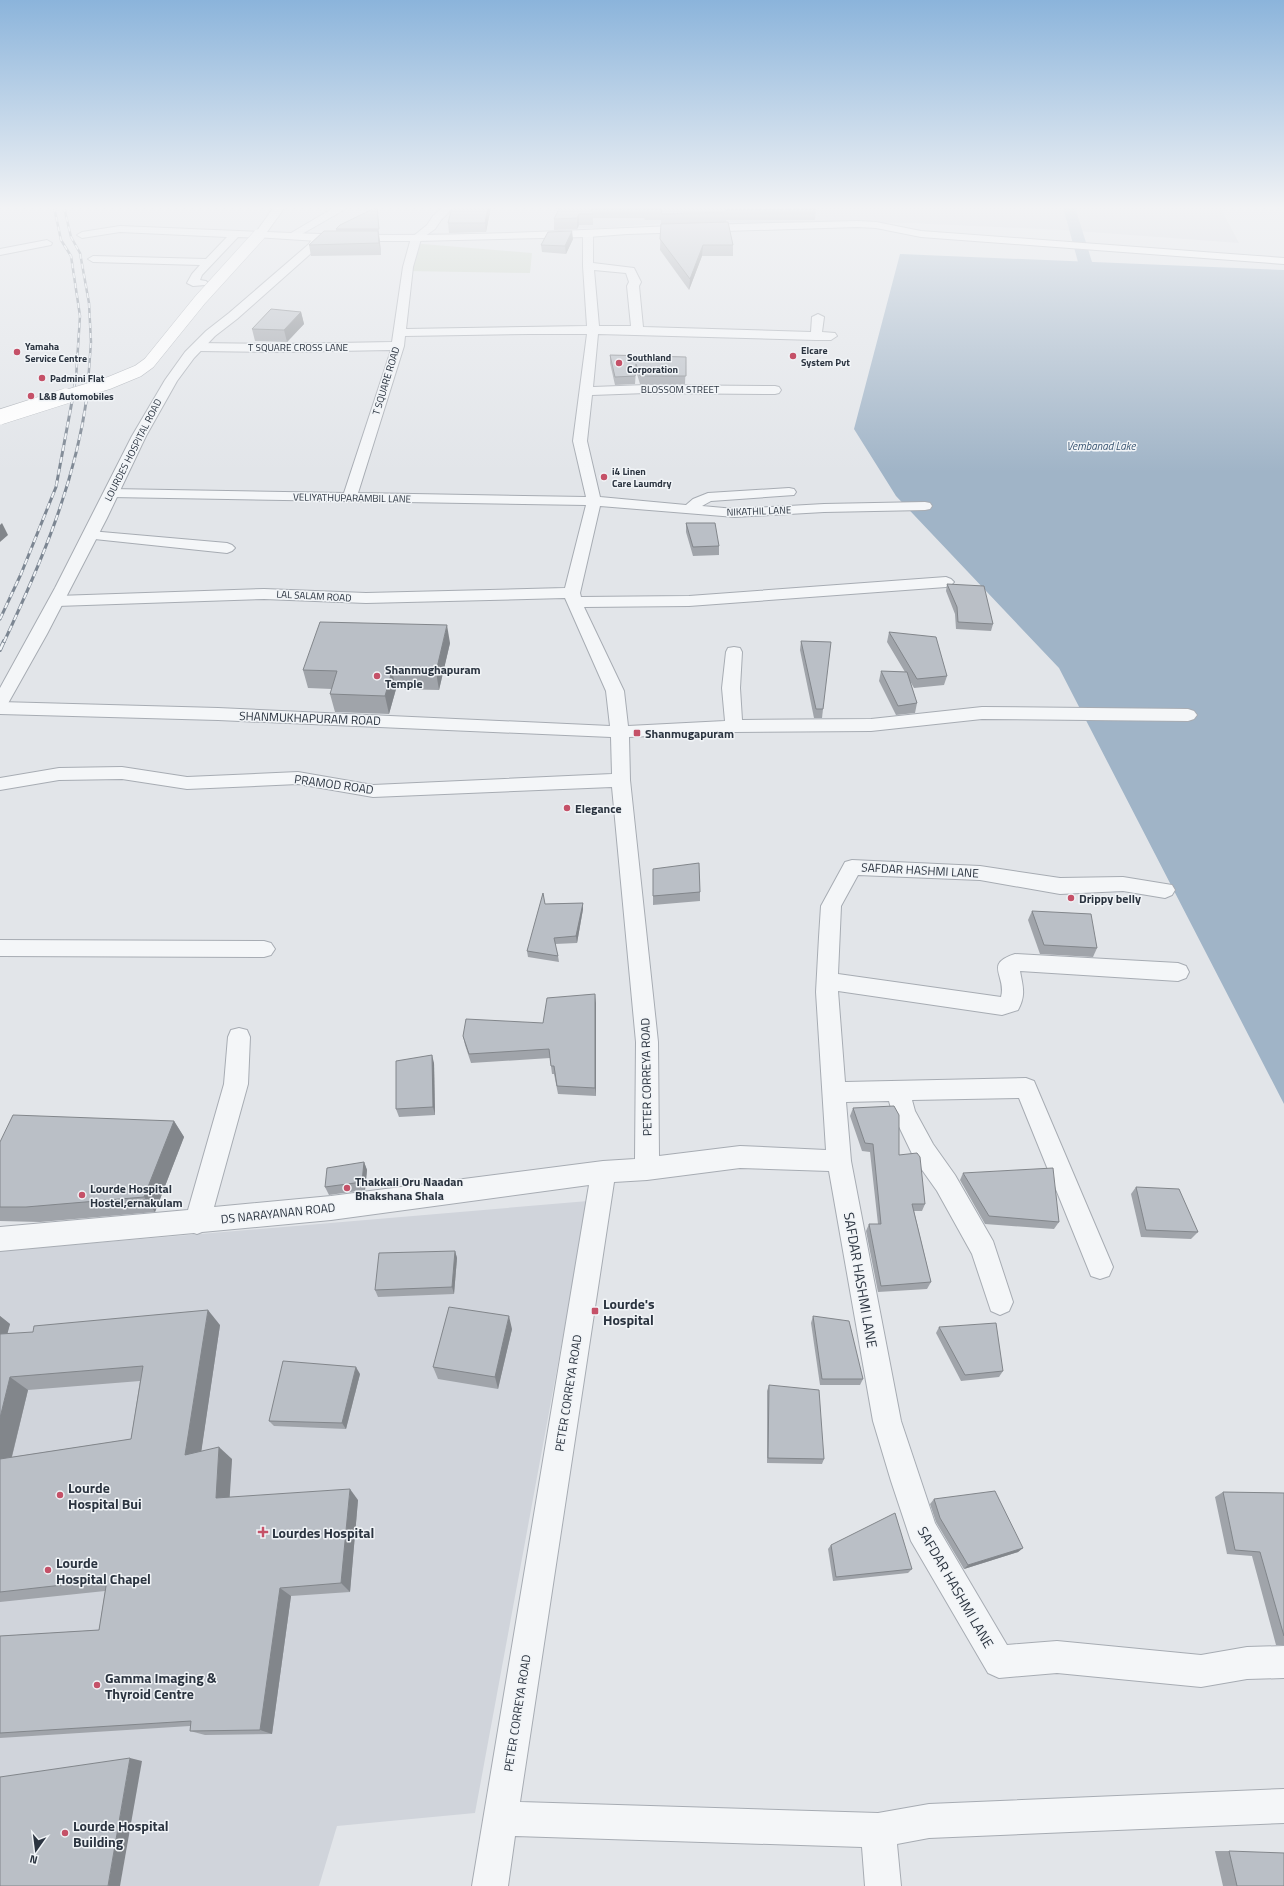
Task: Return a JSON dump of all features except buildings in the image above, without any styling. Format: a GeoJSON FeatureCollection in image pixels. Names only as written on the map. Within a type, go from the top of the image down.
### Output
{"type":"FeatureCollection","features":[{"type":"Feature","properties":{"kind":"main road"},"geometry":{"type":"LineString","coordinates":[[0,417],[109,383],[138,371],[149,363],[205,295]]}},
{"type":"Feature","properties":{"kind":"street","name":"LOURDES HOSPITAL ROAD"},"geometry":{"type":"LineString","coordinates":[[0,702],[20,670],[57,601],[159,398],[191,353],[222,323],[233,316],[257,295]]}},
{"type":"Feature","properties":{"kind":"street","name":"T SQUARE ROAD"},"geometry":{"type":"LineString","coordinates":[[349,498],[399,340],[405,295]]}},
{"type":"Feature","properties":{"kind":"street"},"geometry":{"type":"LineString","coordinates":[[573,598],[594,501],[580,441],[593,330],[590,295]]}},
{"type":"Feature","properties":{"kind":"street"},"geometry":{"type":"LineString","coordinates":[[634,295],[637,330]]}},
{"type":"Feature","properties":{"kind":"street"},"geometry":{"type":"LineString","coordinates":[[816,336],[818,316]]}},
{"type":"Feature","properties":{"kind":"street","name":"T SQUARE CROSS LANE"},"geometry":{"type":"LineString","coordinates":[[198,347],[281,348],[522,330],[637,330],[831,336]]}},
{"type":"Feature","properties":{"kind":"street","name":"BLOSSOM STREET"},"geometry":{"type":"LineString","coordinates":[[586,391],[646,389],[775,390]]}},
{"type":"Feature","properties":{"kind":"street"},"geometry":{"type":"LineString","coordinates":[[689,509],[708,497],[790,492]]}},
{"type":"Feature","properties":{"kind":"street","name":"VELIYATHUPARAMBIL LANE"},"geometry":{"type":"LineString","coordinates":[[111,493],[594,501]]}},
{"type":"Feature","properties":{"kind":"street","name":"NIKATHIL LANE"},"geometry":{"type":"LineString","coordinates":[[594,501],[735,513],[824,508],[926,506]]}},
{"type":"Feature","properties":{"kind":"street"},"geometry":{"type":"LineString","coordinates":[[90,534],[227,548]]}},
{"type":"Feature","properties":{"kind":"street","name":"LAL SALAM ROAD"},"geometry":{"type":"LineString","coordinates":[[57,601],[264,594],[366,598],[573,598],[689,601],[946,582]]}},
{"type":"Feature","properties":{"kind":"street","name":"PETER CORREYA ROAD"},"geometry":{"type":"LineString","coordinates":[[573,598],[615,691],[620,732],[621,780],[647,1042],[647,1169]]}},
{"type":"Feature","properties":{"kind":"street"},"geometry":{"type":"LineString","coordinates":[[734,652],[731,688],[734,726]]}},
{"type":"Feature","properties":{"kind":"street","name":"SHANMUKHAPURAM ROAD"},"geometry":{"type":"LineString","coordinates":[[0,708],[218,714],[620,732],[734,726],[871,725],[982,713],[1188,714]]}},
{"type":"Feature","properties":{"kind":"street","name":"PRAMOD ROAD"},"geometry":{"type":"LineString","coordinates":[[0,784],[59,774],[122,773],[187,783],[298,778],[373,791],[621,780]]}},
{"type":"Feature","properties":{"kind":"street","name":"SAFDAR HASHMI LANE"},"geometry":{"type":"LineString","coordinates":[[1165,890],[1123,884],[1060,886],[980,873],[852,867],[831,906],[828,981],[839,1161],[886,1421],[922,1530],[999,1662],[1057,1657],[1201,1671],[1247,1663],[1284,1662]]}},
{"type":"Feature","properties":{"kind":"street"},"geometry":{"type":"LineString","coordinates":[[0,948],[264,949]]}},
{"type":"Feature","properties":{"kind":"street"},"geometry":{"type":"LineString","coordinates":[[828,981],[893,989],[1002,1006],[1010,1004],[1013,994],[1008,966],[1015,962],[1178,972]]}},
{"type":"Feature","properties":{"kind":"street"},"geometry":{"type":"LineString","coordinates":[[196,1222],[236,1084],[239,1037]]}},
{"type":"Feature","properties":{"kind":"street"},"geometry":{"type":"LineString","coordinates":[[834,1092],[1026,1088],[1100,1267]]}},
{"type":"Feature","properties":{"kind":"street"},"geometry":{"type":"LineString","coordinates":[[898,1091],[904,1112],[924,1152],[946,1183],[984,1250],[1000,1302]]}},
{"type":"Feature","properties":{"kind":"street"},"geometry":{"type":"LineString","coordinates":[[603,1172],[647,1169],[740,1157],[839,1161]]}},
{"type":"Feature","properties":{"kind":"street","name":"PETER CORREYA ROAD"},"geometry":{"type":"LineString","coordinates":[[490,1886],[603,1172]]}},
{"type":"Feature","properties":{"kind":"street","name":"DS NARAYANAN ROAD"},"geometry":{"type":"LineString","coordinates":[[0,1239],[150,1224],[196,1222],[331,1208],[603,1172]]}},
{"type":"Feature","properties":{"kind":"street"},"geometry":{"type":"LineString","coordinates":[[500,1818],[878,1830],[928,1821],[1284,1806]]}},
{"type":"Feature","properties":{"kind":"street"},"geometry":{"type":"LineString","coordinates":[[878,1830],[883,1886]]}},
{"type":"Feature","properties":{"kind":"shaded area","name":"Lourdes Hospital"},"geometry":{"type":"Polygon","coordinates":[[[588,1201],[475,1813],[337,1826],[319,1886],[0,1886],[0,1251],[588,1201]]]}},
{"type":"Feature","properties":{"kind":"water","name":"Vembanad Lake"},"geometry":{"type":"Polygon","coordinates":[[[889,295],[1284,295],[1284,1104],[1059,668],[896,496],[854,429],[889,295]]]}},
{"type":"Feature","properties":{"kind":"railway"},"geometry":{"type":"LineString","coordinates":[[72,397],[76,378],[80,316],[77,295]]}},
{"type":"Feature","properties":{"kind":"railway"},"geometry":{"type":"LineString","coordinates":[[87,397],[91,342],[88,295]]}},
{"type":"Feature","properties":{"kind":"railway"},"geometry":{"type":"LineString","coordinates":[[0,619],[21,574],[56,487],[73,396]]}},
{"type":"Feature","properties":{"kind":"railway"},"geometry":{"type":"LineString","coordinates":[[4,642],[31,583],[55,522],[65,492],[82,429],[87,396]]}},
{"type":"Feature","properties":{"kind":"railway"},"geometry":{"type":"LineString","coordinates":[[0,650],[4,641]]}},
{"type":"Feature","properties":{"kind":"place","name":"Yamaha Service Centre"},"geometry":{"type":"Point","coordinates":[17,352]}},
{"type":"Feature","properties":{"kind":"place","name":"Elcare System Pvt"},"geometry":{"type":"Point","coordinates":[793,356]}},
{"type":"Feature","properties":{"kind":"place","name":"Southland Corporation"},"geometry":{"type":"Point","coordinates":[619,363]}},
{"type":"Feature","properties":{"kind":"place","name":"Padmini Flat"},"geometry":{"type":"Point","coordinates":[42,378]}},
{"type":"Feature","properties":{"kind":"place","name":"L&B Automobiles"},"geometry":{"type":"Point","coordinates":[31,396]}},
{"type":"Feature","properties":{"kind":"place","name":"i4 Linen Care Laumdry"},"geometry":{"type":"Point","coordinates":[604,477]}},
{"type":"Feature","properties":{"kind":"place","name":"Shanmughapuram Temple"},"geometry":{"type":"Point","coordinates":[377,676]}},
{"type":"Feature","properties":{"kind":"place","name":"Shanmugapuram"},"geometry":{"type":"Point","coordinates":[637,733]}},
{"type":"Feature","properties":{"kind":"place","name":"Elegance"},"geometry":{"type":"Point","coordinates":[567,808]}},
{"type":"Feature","properties":{"kind":"place","name":"Drippy belly"},"geometry":{"type":"Point","coordinates":[1071,898]}},
{"type":"Feature","properties":{"kind":"place","name":"Thakkali Oru Naadan Bhakshana Shala"},"geometry":{"type":"Point","coordinates":[347,1188]}},
{"type":"Feature","properties":{"kind":"place","name":"Lourde Hospital Hostel,ernakulam"},"geometry":{"type":"Point","coordinates":[82,1195]}},
{"type":"Feature","properties":{"kind":"place","name":"Lourde's Hospital"},"geometry":{"type":"Point","coordinates":[595,1311]}},
{"type":"Feature","properties":{"kind":"place","name":"Lourde Hospital Bui"},"geometry":{"type":"Point","coordinates":[60,1495]}},
{"type":"Feature","properties":{"kind":"place","name":"Lourdes Hospital"},"geometry":{"type":"Point","coordinates":[263,1532]}},
{"type":"Feature","properties":{"kind":"place","name":"Lourde Hospital Chapel"},"geometry":{"type":"Point","coordinates":[48,1570]}},
{"type":"Feature","properties":{"kind":"place","name":"Gamma Imaging & Thyroid Centre"},"geometry":{"type":"Point","coordinates":[97,1685]}},
{"type":"Feature","properties":{"kind":"place","name":"Lourde Hospital Building"},"geometry":{"type":"Point","coordinates":[65,1833]}}]}
